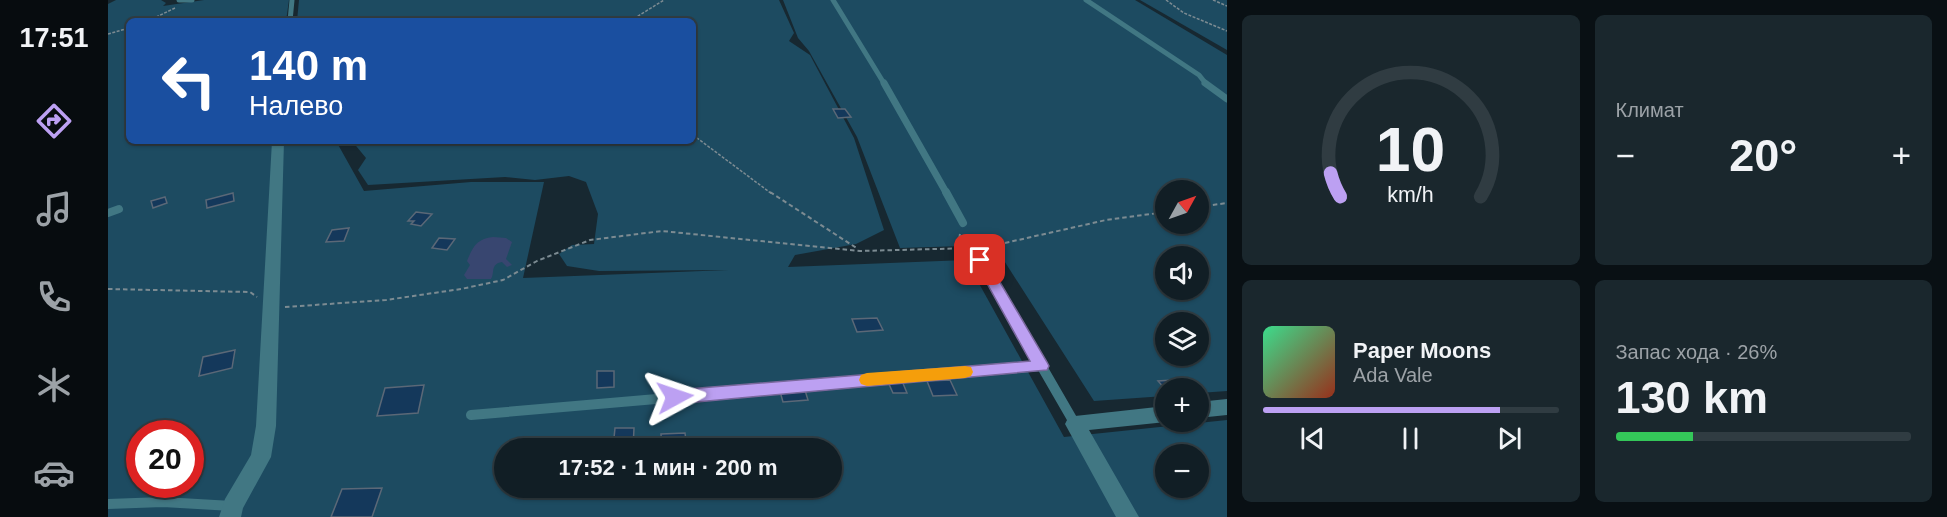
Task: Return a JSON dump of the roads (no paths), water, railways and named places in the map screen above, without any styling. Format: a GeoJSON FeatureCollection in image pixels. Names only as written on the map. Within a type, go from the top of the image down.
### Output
{"type":"FeatureCollection","features":[{"type":"Feature","properties":{"kind":"street"},"geometry":{"type":"LineString","coordinates":[[231,512],[261,457],[266,426],[278,144]]}},
{"type":"Feature","properties":{"kind":"street"},"geometry":{"type":"LineString","coordinates":[[1209,409],[1227,407]]}},
{"type":"Feature","properties":{"kind":"street"},"geometry":{"type":"LineString","coordinates":[[1128,517],[1075,424],[1155,415]]}},
{"type":"Feature","properties":{"kind":"lane"},"geometry":{"type":"LineString","coordinates":[[179,0],[192,0]]}},
{"type":"Feature","properties":{"kind":"lane"},"geometry":{"type":"LineString","coordinates":[[290,18],[292,0]]}},
{"type":"Feature","properties":{"kind":"lane"},"geometry":{"type":"LineString","coordinates":[[833,0],[894,99],[963,223]]}},
{"type":"Feature","properties":{"kind":"lane"},"geometry":{"type":"LineString","coordinates":[[1086,0],[1199,75],[1203,82],[1227,99]]}},
{"type":"Feature","properties":{"kind":"lane"},"geometry":{"type":"LineString","coordinates":[[108,213],[119,209]]}},
{"type":"Feature","properties":{"kind":"lane"},"geometry":{"type":"LineString","coordinates":[[980,260],[1075,424]]}},
{"type":"Feature","properties":{"kind":"lane"},"geometry":{"type":"LineString","coordinates":[[471,415],[1041,366]]}},
{"type":"Feature","properties":{"kind":"lane"},"geometry":{"type":"LineString","coordinates":[[108,504],[164,502],[231,512]]}}]}
